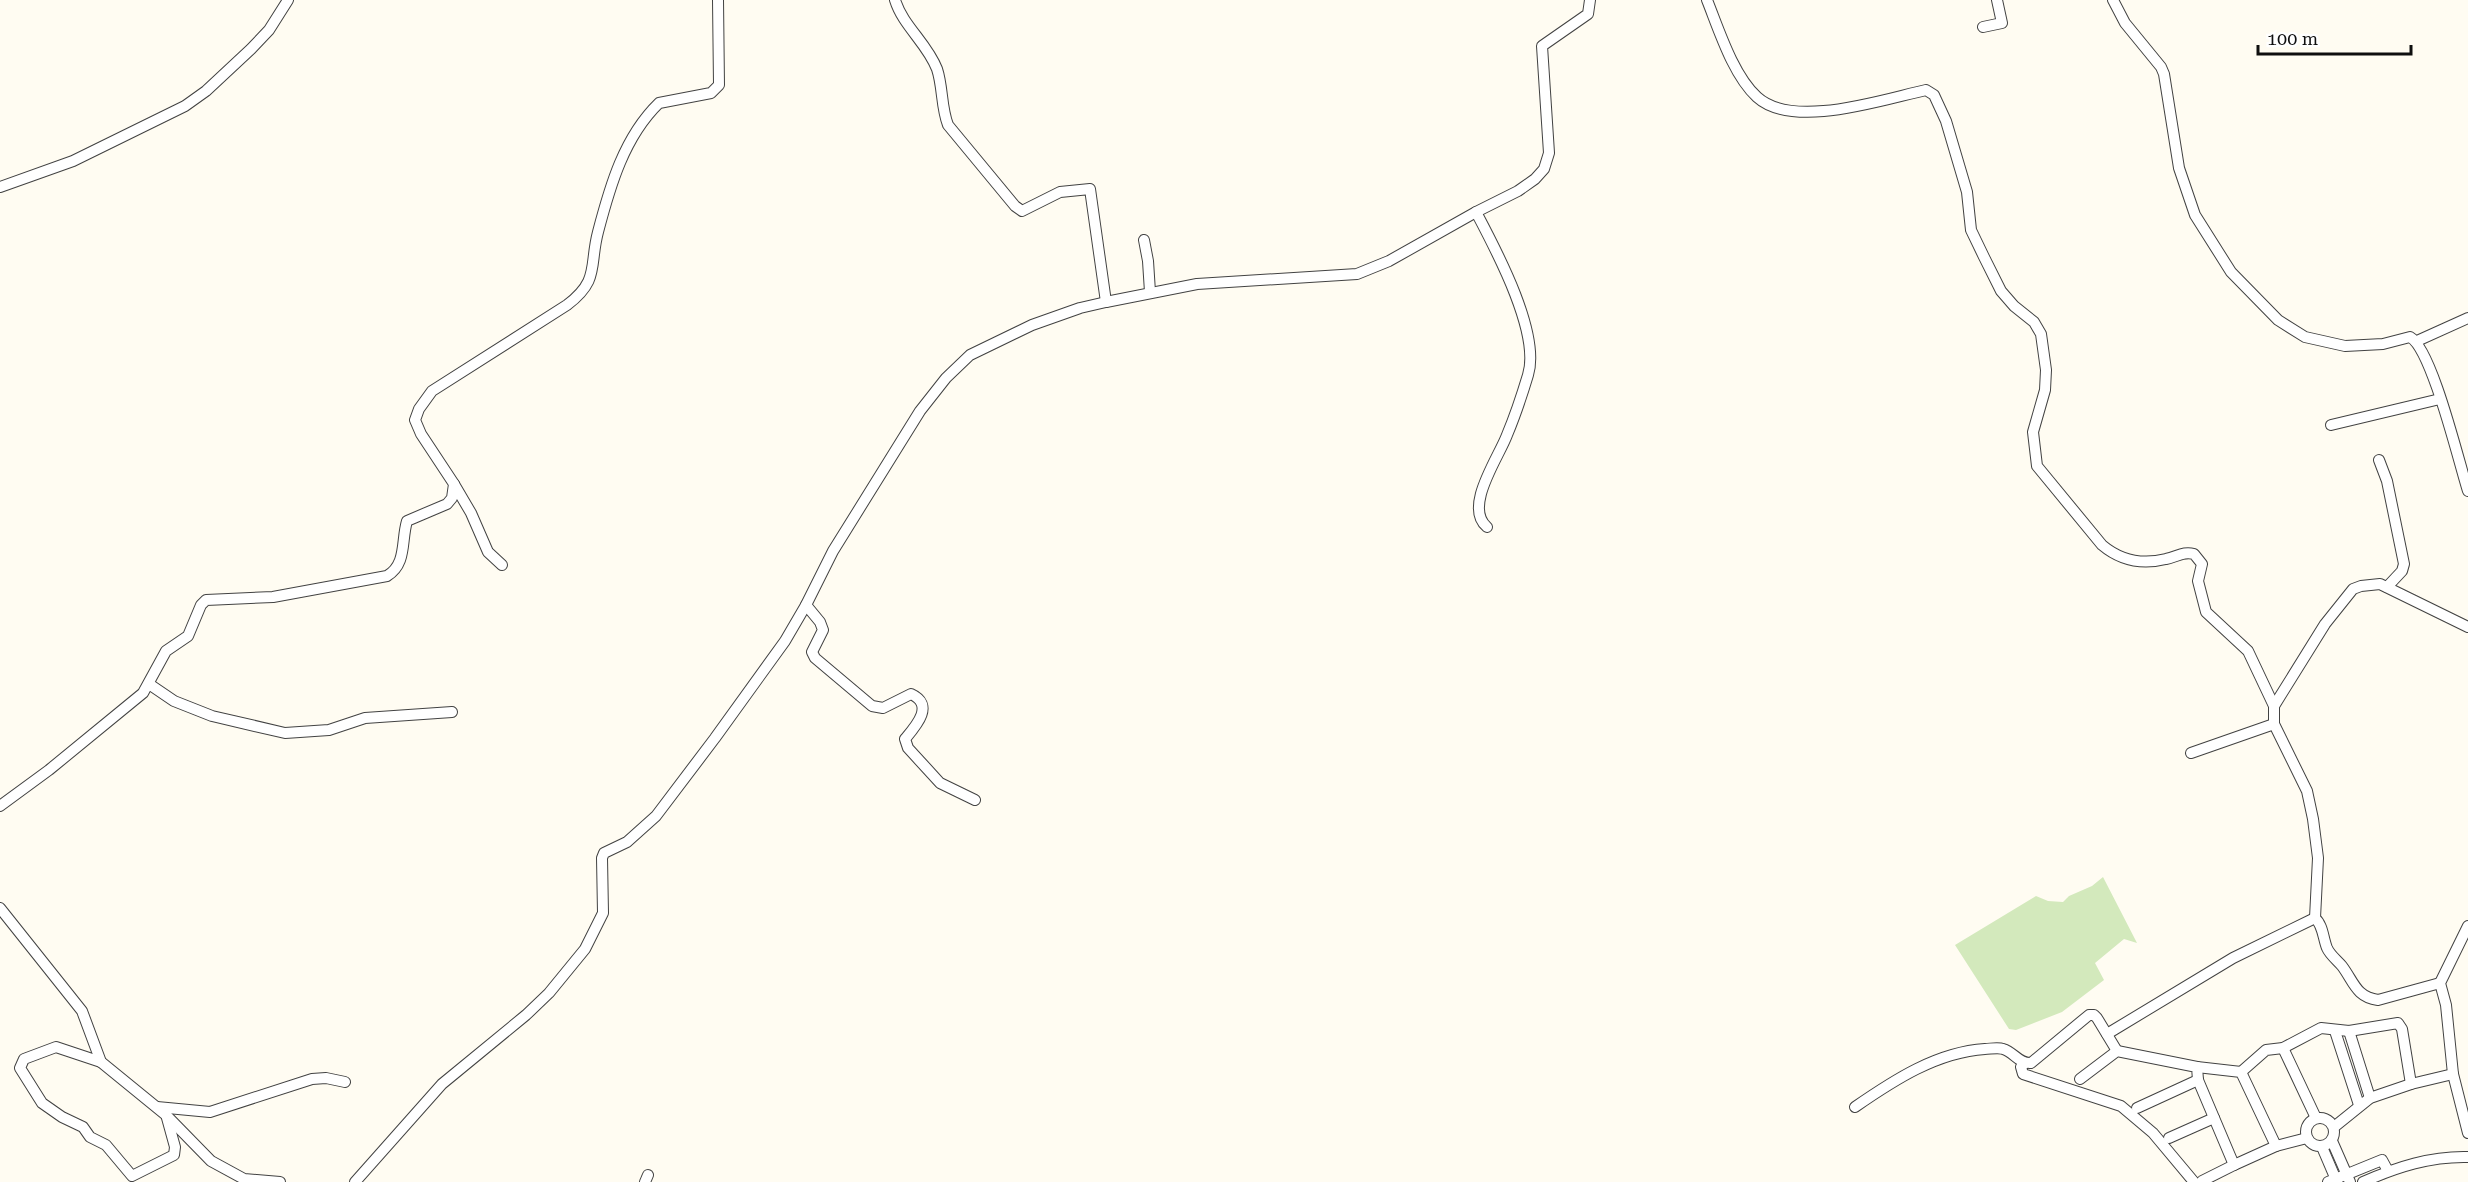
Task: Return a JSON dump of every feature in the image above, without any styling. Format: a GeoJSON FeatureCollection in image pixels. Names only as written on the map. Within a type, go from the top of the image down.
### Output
{"type":"FeatureCollection","features":[{"type":"Feature","properties":{"kind":"street"},"geometry":{"type":"LineString","coordinates":[[0,187],[73,161],[184,106],[206,91],[251,49],[269,30],[288,0]]}},
{"type":"Feature","properties":{"kind":"street"},"geometry":{"type":"LineString","coordinates":[[502,565],[488,552],[471,513],[421,434],[416,420],[419,409],[432,391],[567,305],[580,295],[589,283],[597,234],[615,176],[635,133],[659,103],[711,93],[719,85],[718,0]]}},
{"type":"Feature","properties":{"kind":"street"},"geometry":{"type":"LineString","coordinates":[[895,0],[899,14],[915,33],[937,70],[948,125],[1015,206],[1022,211],[1060,192],[1090,189],[1106,302]]}},
{"type":"Feature","properties":{"kind":"street"},"geometry":{"type":"LineString","coordinates":[[355,1182],[442,1084],[526,1016],[549,993],[585,949],[603,913],[602,858],[604,853],[627,842],[656,816],[785,641],[833,551],[920,411],[960,363],[980,348],[1012,333],[1080,308],[1150,292],[1208,283],[1265,278],[1317,278],[1357,274],[1389,261],[1526,186],[1535,180],[1547,165],[1549,153],[1542,47],[1584,17],[1590,11],[1590,0]]}},
{"type":"Feature","properties":{"kind":"street"},"geometry":{"type":"LineString","coordinates":[[1707,0],[1727,49],[1742,78],[1757,97],[1776,108],[1801,111],[1850,110],[1926,90],[1934,95],[1946,121],[1967,192],[1971,230],[1983,257],[2001,291],[2014,306],[2034,322],[2041,334],[2046,370],[2045,390],[2033,432],[2037,466],[2110,552],[2129,562],[2165,560],[2183,552],[2194,554],[2202,564],[2198,581],[2206,612],[2248,651],[2274,706],[2274,724],[2307,791],[2318,858],[2315,918],[2319,922],[2328,950],[2343,967],[2357,991],[2368,998],[2378,1000],[2440,983]]}},
{"type":"Feature","properties":{"kind":"street"},"geometry":{"type":"LineString","coordinates":[[1983,27],[2002,23],[1997,0]]}},
{"type":"Feature","properties":{"kind":"street"},"geometry":{"type":"LineString","coordinates":[[2113,0],[2125,23],[2161,67],[2179,168],[2195,215],[2231,272],[2278,320],[2305,337],[2344,346],[2383,344],[2410,337],[2417,341],[2434,376],[2468,491]]}},
{"type":"Feature","properties":{"kind":"street"},"geometry":{"type":"LineString","coordinates":[[1476,212],[1508,277],[1521,314],[1530,357],[1528,376],[1507,436],[1481,493],[1480,516],[1482,524],[1487,527]]}},
{"type":"Feature","properties":{"kind":"street"},"geometry":{"type":"LineString","coordinates":[[1144,240],[1150,292]]}},
{"type":"Feature","properties":{"kind":"street"},"geometry":{"type":"LineString","coordinates":[[2417,341],[2468,318]]}},
{"type":"Feature","properties":{"kind":"street"},"geometry":{"type":"LineString","coordinates":[[2331,425],[2440,399]]}},
{"type":"Feature","properties":{"kind":"street"},"geometry":{"type":"LineString","coordinates":[[2379,460],[2387,481],[2404,564],[2402,571],[2387,587]]}},
{"type":"Feature","properties":{"kind":"street"},"geometry":{"type":"LineString","coordinates":[[0,806],[49,770],[138,698],[149,684],[166,651],[188,636],[201,605],[206,600],[273,597],[391,574],[400,563],[407,521],[447,504],[452,498],[454,484]]}},
{"type":"Feature","properties":{"kind":"street"},"geometry":{"type":"LineString","coordinates":[[2274,706],[2325,624],[2353,589],[2368,584],[2387,587],[2468,627]]}},
{"type":"Feature","properties":{"kind":"street"},"geometry":{"type":"LineString","coordinates":[[806,605],[820,622],[823,630],[812,652],[815,658],[872,706],[883,708],[911,694],[917,697],[922,704],[922,719],[905,739],[908,748],[940,783],[975,800]]}},
{"type":"Feature","properties":{"kind":"street"},"geometry":{"type":"LineString","coordinates":[[149,684],[174,700],[212,716],[285,733],[329,730],[365,718],[452,712]]}},
{"type":"Feature","properties":{"kind":"street"},"geometry":{"type":"LineString","coordinates":[[2191,753],[2274,724]]}},
{"type":"Feature","properties":{"kind":"street"},"geometry":{"type":"LineString","coordinates":[[0,908],[82,1011],[101,1062]]}},
{"type":"Feature","properties":{"kind":"street"},"geometry":{"type":"LineString","coordinates":[[2107,1034],[2233,958],[2315,918]]}},
{"type":"Feature","properties":{"kind":"street"},"geometry":{"type":"LineString","coordinates":[[2468,926],[2440,983],[2446,1005],[2453,1074],[2468,1133]]}},
{"type":"Feature","properties":{"kind":"street"},"geometry":{"type":"LineString","coordinates":[[1855,1107],[1883,1088],[1950,1054],[1967,1050],[2003,1049],[2025,1063],[2031,1063],[2089,1015],[2094,1015],[2117,1051],[2197,1067],[2241,1072],[2266,1050],[2283,1048],[2321,1028],[2349,1031],[2398,1023],[2402,1029],[2411,1084]]}},
{"type":"Feature","properties":{"kind":"street"},"geometry":{"type":"LineString","coordinates":[[2335,1031],[2359,1105]]}},
{"type":"Feature","properties":{"kind":"street"},"geometry":{"type":"LineString","coordinates":[[2349,1031],[2370,1098]]}},
{"type":"Feature","properties":{"kind":"street"},"geometry":{"type":"LineString","coordinates":[[166,1115],[175,1147],[174,1155],[132,1176],[106,1145],[90,1137],[83,1127],[62,1117],[42,1103],[20,1068],[24,1059],[56,1047],[101,1062],[166,1115],[211,1161],[244,1179],[280,1182]]}},
{"type":"Feature","properties":{"kind":"street"},"geometry":{"type":"LineString","coordinates":[[2283,1048],[2316,1118]]}},
{"type":"Feature","properties":{"kind":"street"},"geometry":{"type":"LineString","coordinates":[[2080,1079],[2117,1051]]}},
{"type":"Feature","properties":{"kind":"street"},"geometry":{"type":"LineString","coordinates":[[2025,1063],[2021,1067],[2023,1074],[2028,1077],[2054,1083],[2121,1106],[2153,1133],[2194,1182]]}},
{"type":"Feature","properties":{"kind":"street"},"geometry":{"type":"LineString","coordinates":[[2197,1067],[2198,1080],[2234,1166]]}},
{"type":"Feature","properties":{"kind":"street"},"geometry":{"type":"LineString","coordinates":[[2241,1072],[2276,1146]]}},
{"type":"Feature","properties":{"kind":"street"},"geometry":{"type":"LineString","coordinates":[[2334,1127],[2370,1098],[2411,1084],[2453,1074]]}},
{"type":"Feature","properties":{"kind":"street"},"geometry":{"type":"LineString","coordinates":[[157,1107],[210,1112],[312,1079],[326,1078],[345,1082]]}},
{"type":"Feature","properties":{"kind":"street"},"geometry":{"type":"LineString","coordinates":[[2137,1108],[2198,1080]]}},
{"type":"Feature","properties":{"kind":"street"},"geometry":{"type":"LineString","coordinates":[[2169,1138],[2214,1118]]}},
{"type":"Feature","properties":{"kind":"street"},"geometry":{"type":"LineString","coordinates":[[2332,1141],[2322,1147],[2313,1145],[2307,1138],[2306,1130],[2309,1123],[2316,1118],[2326,1119],[2334,1127],[2335,1134],[2332,1141],[2339,1180]]}},
{"type":"Feature","properties":{"kind":"street"},"geometry":{"type":"LineString","coordinates":[[2202,1182],[2276,1146],[2307,1138]]}},
{"type":"Feature","properties":{"kind":"street"},"geometry":{"type":"LineString","coordinates":[[2322,1147],[2339,1180]]}},
{"type":"Feature","properties":{"kind":"street"},"geometry":{"type":"LineString","coordinates":[[2363,1182],[2388,1171],[2422,1161],[2448,1156],[2468,1157]]}},
{"type":"Feature","properties":{"kind":"street"},"geometry":{"type":"LineString","coordinates":[[2339,1180],[2382,1160],[2388,1171]]}},
{"type":"Feature","properties":{"kind":"green space"},"geometry":{"type":"Polygon","coordinates":[[[2103,877],[2137,943],[2124,939],[2095,963],[2104,980],[2062,1012],[2016,1030],[2009,1029],[1955,945],[2036,896],[2048,901],[2063,902],[2069,896],[2092,886],[2103,877]]]}}]}
